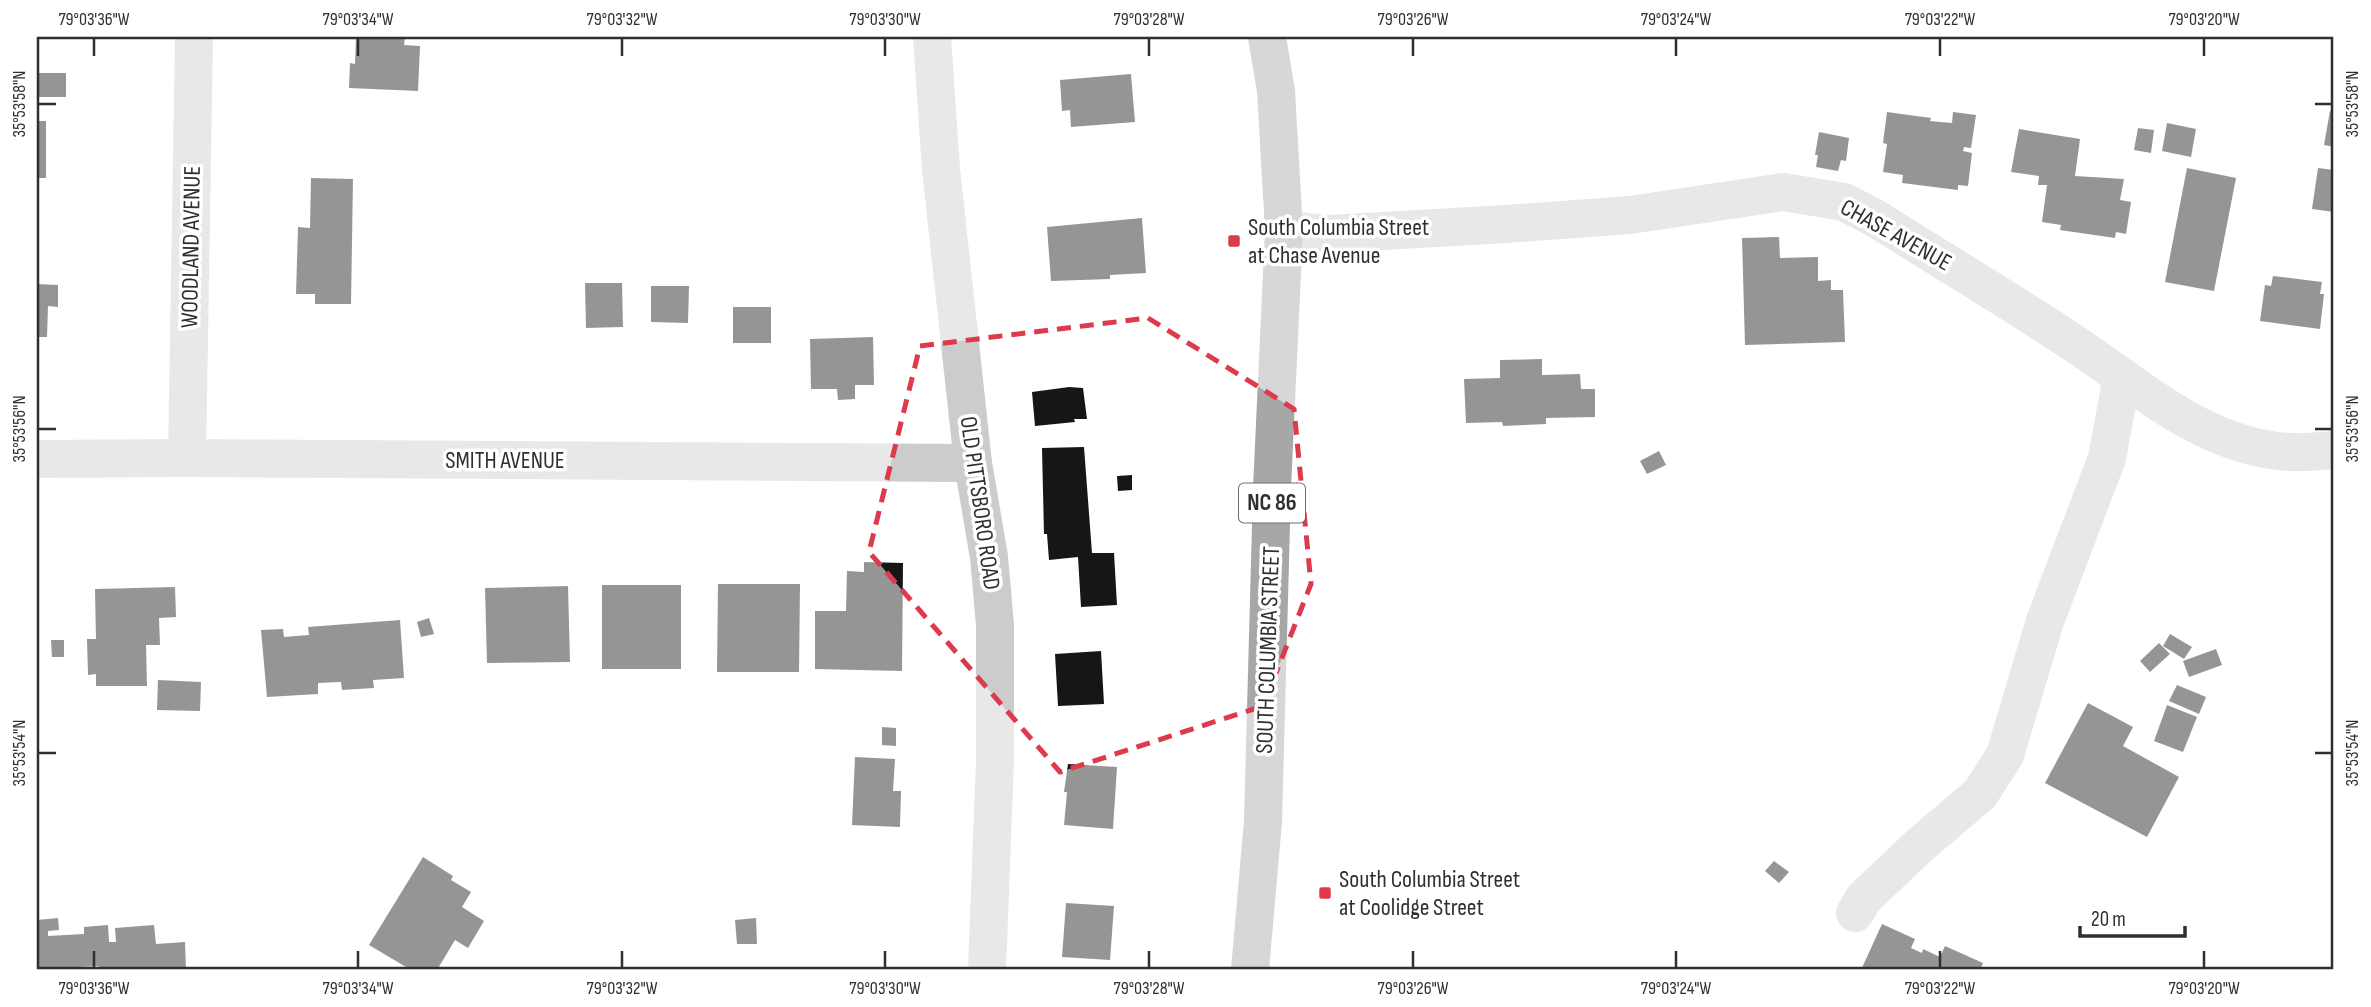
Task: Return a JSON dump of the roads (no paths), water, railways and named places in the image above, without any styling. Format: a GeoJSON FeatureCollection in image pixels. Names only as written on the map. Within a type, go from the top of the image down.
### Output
{"type":"FeatureCollection","features":[{"type":"Feature","properties":{"kind":"main road","name":"SOUTH COLUMBIA STREET"},"geometry":{"type":"LineString","coordinates":[[1250,970],[1263,821],[1272,488],[1284,230],[1276,91],[1267,37]]}},
{"type":"Feature","properties":{"kind":"street","name":"WOODLAND AVENUE"},"geometry":{"type":"LineString","coordinates":[[187,458],[194,37]]}},
{"type":"Feature","properties":{"kind":"street","name":"OLD PITTSBORO ROAD"},"geometry":{"type":"LineString","coordinates":[[932,37],[941,169],[973,463],[989,557],[996,625],[996,760],[987,970]]}},
{"type":"Feature","properties":{"kind":"street","name":"CHASE AVENUE"},"geometry":{"type":"LineString","coordinates":[[1284,230],[1330,234],[1630,215],[1783,192],[1844,202],[1875,218],[2074,343],[2182,419],[2222,437],[2265,449],[2304,452],[2334,450]]}},
{"type":"Feature","properties":{"kind":"street"},"geometry":{"type":"LineString","coordinates":[[1854,913],[1864,898],[1920,845],[1980,794],[2005,755],[2045,621],[2108,458],[2122,377]]}},
{"type":"Feature","properties":{"kind":"street","name":"SMITH AVENUE"},"geometry":{"type":"LineString","coordinates":[[37,458],[973,463]]}},
{"type":"Feature","properties":{"kind":"place","name":"South Columbia Street at Chase Avenue"},"geometry":{"type":"Point","coordinates":[1234,241]}},
{"type":"Feature","properties":{"kind":"place","name":"South Columbia Street at Coolidge Street"},"geometry":{"type":"Point","coordinates":[1325,893]}}]}
